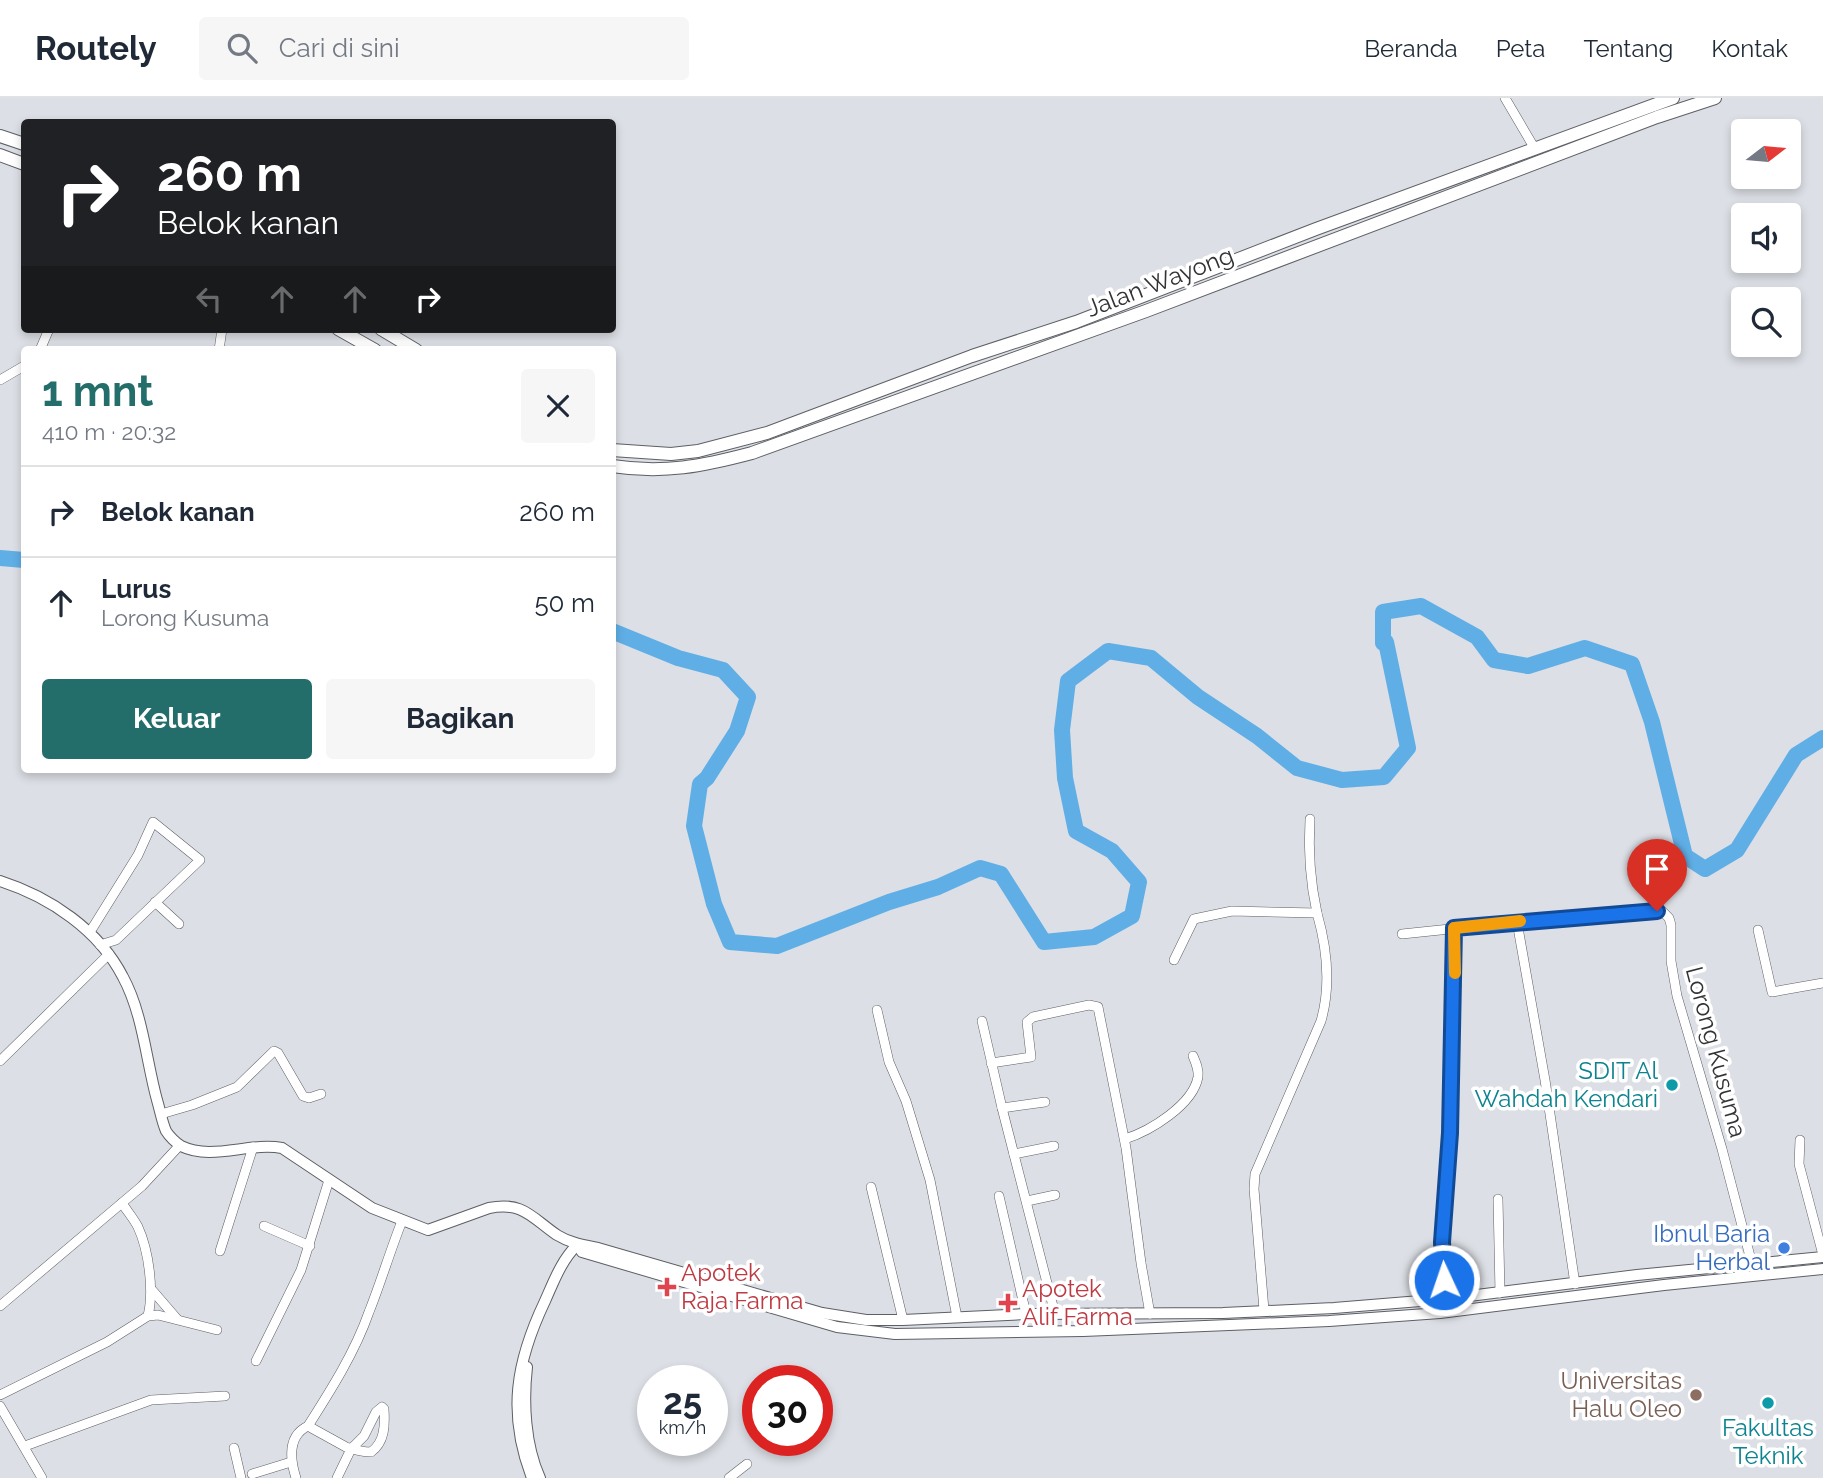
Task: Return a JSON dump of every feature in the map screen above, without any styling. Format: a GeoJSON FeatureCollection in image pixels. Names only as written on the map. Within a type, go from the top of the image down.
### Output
{"type":"FeatureCollection","features":[{"type":"Feature","properties":{"kind":"main road","name":"Jalan Wayong"},"geometry":{"type":"LineString","coordinates":[[616,450],[671,454],[698,452],[767,433],[972,356],[1076,322],[1316,229],[1673,98]]}},
{"type":"Feature","properties":{"kind":"main road","name":"Jalan Wayong"},"geometry":{"type":"LineString","coordinates":[[616,467],[690,468],[752,453],[1146,311],[1657,117],[1715,98]]}},
{"type":"Feature","properties":{"kind":"main road"},"geometry":{"type":"LineString","coordinates":[[0,136],[21,143]]}},
{"type":"Feature","properties":{"kind":"main road"},"geometry":{"type":"LineString","coordinates":[[0,156],[21,163]]}},
{"type":"Feature","properties":{"kind":"main road"},"geometry":{"type":"LineString","coordinates":[[345,333],[368,346]]}},
{"type":"Feature","properties":{"kind":"main road"},"geometry":{"type":"LineString","coordinates":[[388,333],[409,346]]}},
{"type":"Feature","properties":{"kind":"street"},"geometry":{"type":"LineString","coordinates":[[1505,98],[1535,149]]}},
{"type":"Feature","properties":{"kind":"street"},"geometry":{"type":"LineString","coordinates":[[0,380],[21,368]]}},
{"type":"Feature","properties":{"kind":"street"},"geometry":{"type":"LineString","coordinates":[[1264,1310],[1255,1174],[1326,1005],[1323,934],[1310,882],[1310,818]]}},
{"type":"Feature","properties":{"kind":"street"},"geometry":{"type":"LineString","coordinates":[[0,1061],[104,949],[200,860],[153,822],[138,855],[90,932]]}},
{"type":"Feature","properties":{"kind":"street"},"geometry":{"type":"LineString","coordinates":[[0,881],[40,898],[90,932],[123,976],[136,1010],[167,1133],[180,1145],[215,1152],[269,1146],[282,1148],[372,1208],[428,1230],[489,1208],[509,1206],[524,1210],[555,1234],[577,1245],[598,1248],[822,1313],[866,1320],[1026,1314],[1223,1313],[1334,1308],[1445,1299],[1823,1256],[1800,1164],[1800,1140]]}},
{"type":"Feature","properties":{"kind":"street"},"geometry":{"type":"LineString","coordinates":[[155,902],[179,924]]}},
{"type":"Feature","properties":{"kind":"street"},"geometry":{"type":"LineString","coordinates":[[1174,960],[1189,925],[1199,917],[1232,911],[1317,913]]}},
{"type":"Feature","properties":{"kind":"street","name":"Lorong Kusuma"},"geometry":{"type":"LineString","coordinates":[[1517,922],[1657,911],[1663,912],[1669,918],[1671,961],[1677,996],[1722,1149],[1752,1264]]}},
{"type":"Feature","properties":{"kind":"street"},"geometry":{"type":"LineString","coordinates":[[1402,934],[1517,922],[1545,1080],[1575,1284]]}},
{"type":"Feature","properties":{"kind":"street"},"geometry":{"type":"LineString","coordinates":[[1446,1312],[1442,1242],[1450,1133],[1454,928]]}},
{"type":"Feature","properties":{"kind":"street"},"geometry":{"type":"LineString","coordinates":[[1758,930],[1770,989],[1775,992],[1823,984]]}},
{"type":"Feature","properties":{"kind":"street"},"geometry":{"type":"LineString","coordinates":[[991,1063],[1031,1057],[1027,1022],[1033,1017],[1089,1006],[1098,1007],[1125,1139],[1150,1314]]}},
{"type":"Feature","properties":{"kind":"street"},"geometry":{"type":"LineString","coordinates":[[877,1010],[890,1062],[906,1101],[930,1180],[957,1317]]}},
{"type":"Feature","properties":{"kind":"street"},"geometry":{"type":"LineString","coordinates":[[982,1021],[1055,1314]]}},
{"type":"Feature","properties":{"kind":"street"},"geometry":{"type":"LineString","coordinates":[[161,1114],[237,1087],[274,1051],[278,1053],[303,1096],[309,1098],[321,1094]]}},
{"type":"Feature","properties":{"kind":"street"},"geometry":{"type":"LineString","coordinates":[[1125,1139],[1170,1114],[1192,1092],[1198,1078],[1198,1068],[1193,1056]]}},
{"type":"Feature","properties":{"kind":"street"},"geometry":{"type":"LineString","coordinates":[[1002,1108],[1045,1101]]}},
{"type":"Feature","properties":{"kind":"street"},"geometry":{"type":"LineString","coordinates":[[0,1306],[122,1203],[155,1173],[180,1145]]}},
{"type":"Feature","properties":{"kind":"street"},"geometry":{"type":"LineString","coordinates":[[1014,1154],[1054,1146]]}},
{"type":"Feature","properties":{"kind":"street"},"geometry":{"type":"LineString","coordinates":[[220,1251],[253,1147]]}},
{"type":"Feature","properties":{"kind":"street"},"geometry":{"type":"LineString","coordinates":[[256,1361],[301,1270],[329,1180]]}},
{"type":"Feature","properties":{"kind":"street"},"geometry":{"type":"LineString","coordinates":[[870,1187],[903,1320]]}},
{"type":"Feature","properties":{"kind":"street"},"geometry":{"type":"LineString","coordinates":[[1027,1200],[1055,1195]]}},
{"type":"Feature","properties":{"kind":"street"},"geometry":{"type":"LineString","coordinates":[[999,1196],[1026,1314]]}},
{"type":"Feature","properties":{"kind":"street"},"geometry":{"type":"LineString","coordinates":[[1498,1199],[1500,1293]]}},
{"type":"Feature","properties":{"kind":"street"},"geometry":{"type":"LineString","coordinates":[[122,1203],[140,1232],[152,1290],[148,1316]]}},
{"type":"Feature","properties":{"kind":"street"},"geometry":{"type":"LineString","coordinates":[[296,1478],[291,1462],[293,1441],[300,1430],[308,1426],[363,1327],[402,1221]]}},
{"type":"Feature","properties":{"kind":"street"},"geometry":{"type":"LineString","coordinates":[[264,1226],[310,1246]]}},
{"type":"Feature","properties":{"kind":"street"},"geometry":{"type":"LineString","coordinates":[[577,1245],[582,1252],[836,1327],[873,1332],[945,1334],[1224,1326],[1446,1312],[1823,1269]]}},
{"type":"Feature","properties":{"kind":"street"},"geometry":{"type":"LineString","coordinates":[[532,1478],[522,1447],[517,1382],[532,1326],[561,1265],[577,1245]]}},
{"type":"Feature","properties":{"kind":"street"},"geometry":{"type":"LineString","coordinates":[[540,1478],[533,1459],[525,1409],[528,1356],[560,1278],[577,1245]]}},
{"type":"Feature","properties":{"kind":"street"},"geometry":{"type":"LineString","coordinates":[[1696,1269],[1697,1282]]}},
{"type":"Feature","properties":{"kind":"street"},"geometry":{"type":"LineString","coordinates":[[152,1290],[178,1320]]}},
{"type":"Feature","properties":{"kind":"street"},"geometry":{"type":"LineString","coordinates":[[1223,1313],[1224,1326]]}},
{"type":"Feature","properties":{"kind":"street"},"geometry":{"type":"LineString","coordinates":[[1133,1314],[1134,1329]]}},
{"type":"Feature","properties":{"kind":"street"},"geometry":{"type":"LineString","coordinates":[[0,1395],[107,1342],[148,1316],[158,1315],[217,1330]]}},
{"type":"Feature","properties":{"kind":"street"},"geometry":{"type":"LineString","coordinates":[[25,1446],[151,1400],[225,1396]]}},
{"type":"Feature","properties":{"kind":"street"},"geometry":{"type":"LineString","coordinates":[[0,1406],[42,1478]]}},
{"type":"Feature","properties":{"kind":"street"},"geometry":{"type":"LineString","coordinates":[[308,1426],[351,1448],[371,1452],[381,1443],[384,1409],[379,1408],[364,1436],[351,1448],[337,1478]]}},
{"type":"Feature","properties":{"kind":"street"},"geometry":{"type":"LineString","coordinates":[[234,1448],[241,1478]]}},
{"type":"Feature","properties":{"kind":"street"},"geometry":{"type":"LineString","coordinates":[[252,1474],[291,1462]]}},
{"type":"Feature","properties":{"kind":"street"},"geometry":{"type":"LineString","coordinates":[[729,1478],[747,1464]]}},
{"type":"Feature","properties":{"kind":"waterway"},"geometry":{"type":"LineString","coordinates":[[0,558],[21,560]]}},
{"type":"Feature","properties":{"kind":"waterway"},"geometry":{"type":"LineString","coordinates":[[616,633],[678,658],[723,670],[748,697],[737,731],[707,778],[700,784],[694,826],[714,904],[730,942],[777,946],[889,902],[938,887],[980,868],[1001,874],[1044,942],[1094,937],[1132,916],[1139,882],[1112,851],[1076,831],[1065,778],[1062,730],[1068,681],[1108,651],[1151,658],[1198,697],[1257,736],[1297,768],[1342,780],[1384,777],[1408,748],[1386,642],[1383,643],[1383,612],[1421,606],[1477,637],[1494,660],[1528,666],[1585,648],[1632,664],[1652,722],[1685,856],[1705,869],[1737,850],[1796,755],[1823,738]]}},
{"type":"Feature","properties":{"kind":"slow traffic"},"geometry":{"type":"LineString","coordinates":[[1455,973],[1454,928],[1520,921]]}},
{"type":"Feature","properties":{"kind":"place","name":"SDIT Al Wahdah Kendari"},"geometry":{"type":"Point","coordinates":[1672,1085]}},
{"type":"Feature","properties":{"kind":"place","name":"Ibnul Baria Herbal"},"geometry":{"type":"Point","coordinates":[1784,1248]}},
{"type":"Feature","properties":{"kind":"place","name":"Apotek Raja Farma"},"geometry":{"type":"Point","coordinates":[667,1287]}},
{"type":"Feature","properties":{"kind":"place","name":"Apotek Alif Farma"},"geometry":{"type":"Point","coordinates":[1008,1303]}},
{"type":"Feature","properties":{"kind":"place","name":"Universitas Halu Oleo"},"geometry":{"type":"Point","coordinates":[1696,1395]}},
{"type":"Feature","properties":{"kind":"place","name":"Fakultas Teknik"},"geometry":{"type":"Point","coordinates":[1768,1403]}},
{"type":"Feature","properties":{"kind":"route"},"geometry":{"type":"LineString","coordinates":[[1444,1280],[1442,1242],[1450,1133],[1454,928],[1657,911]]}}]}
